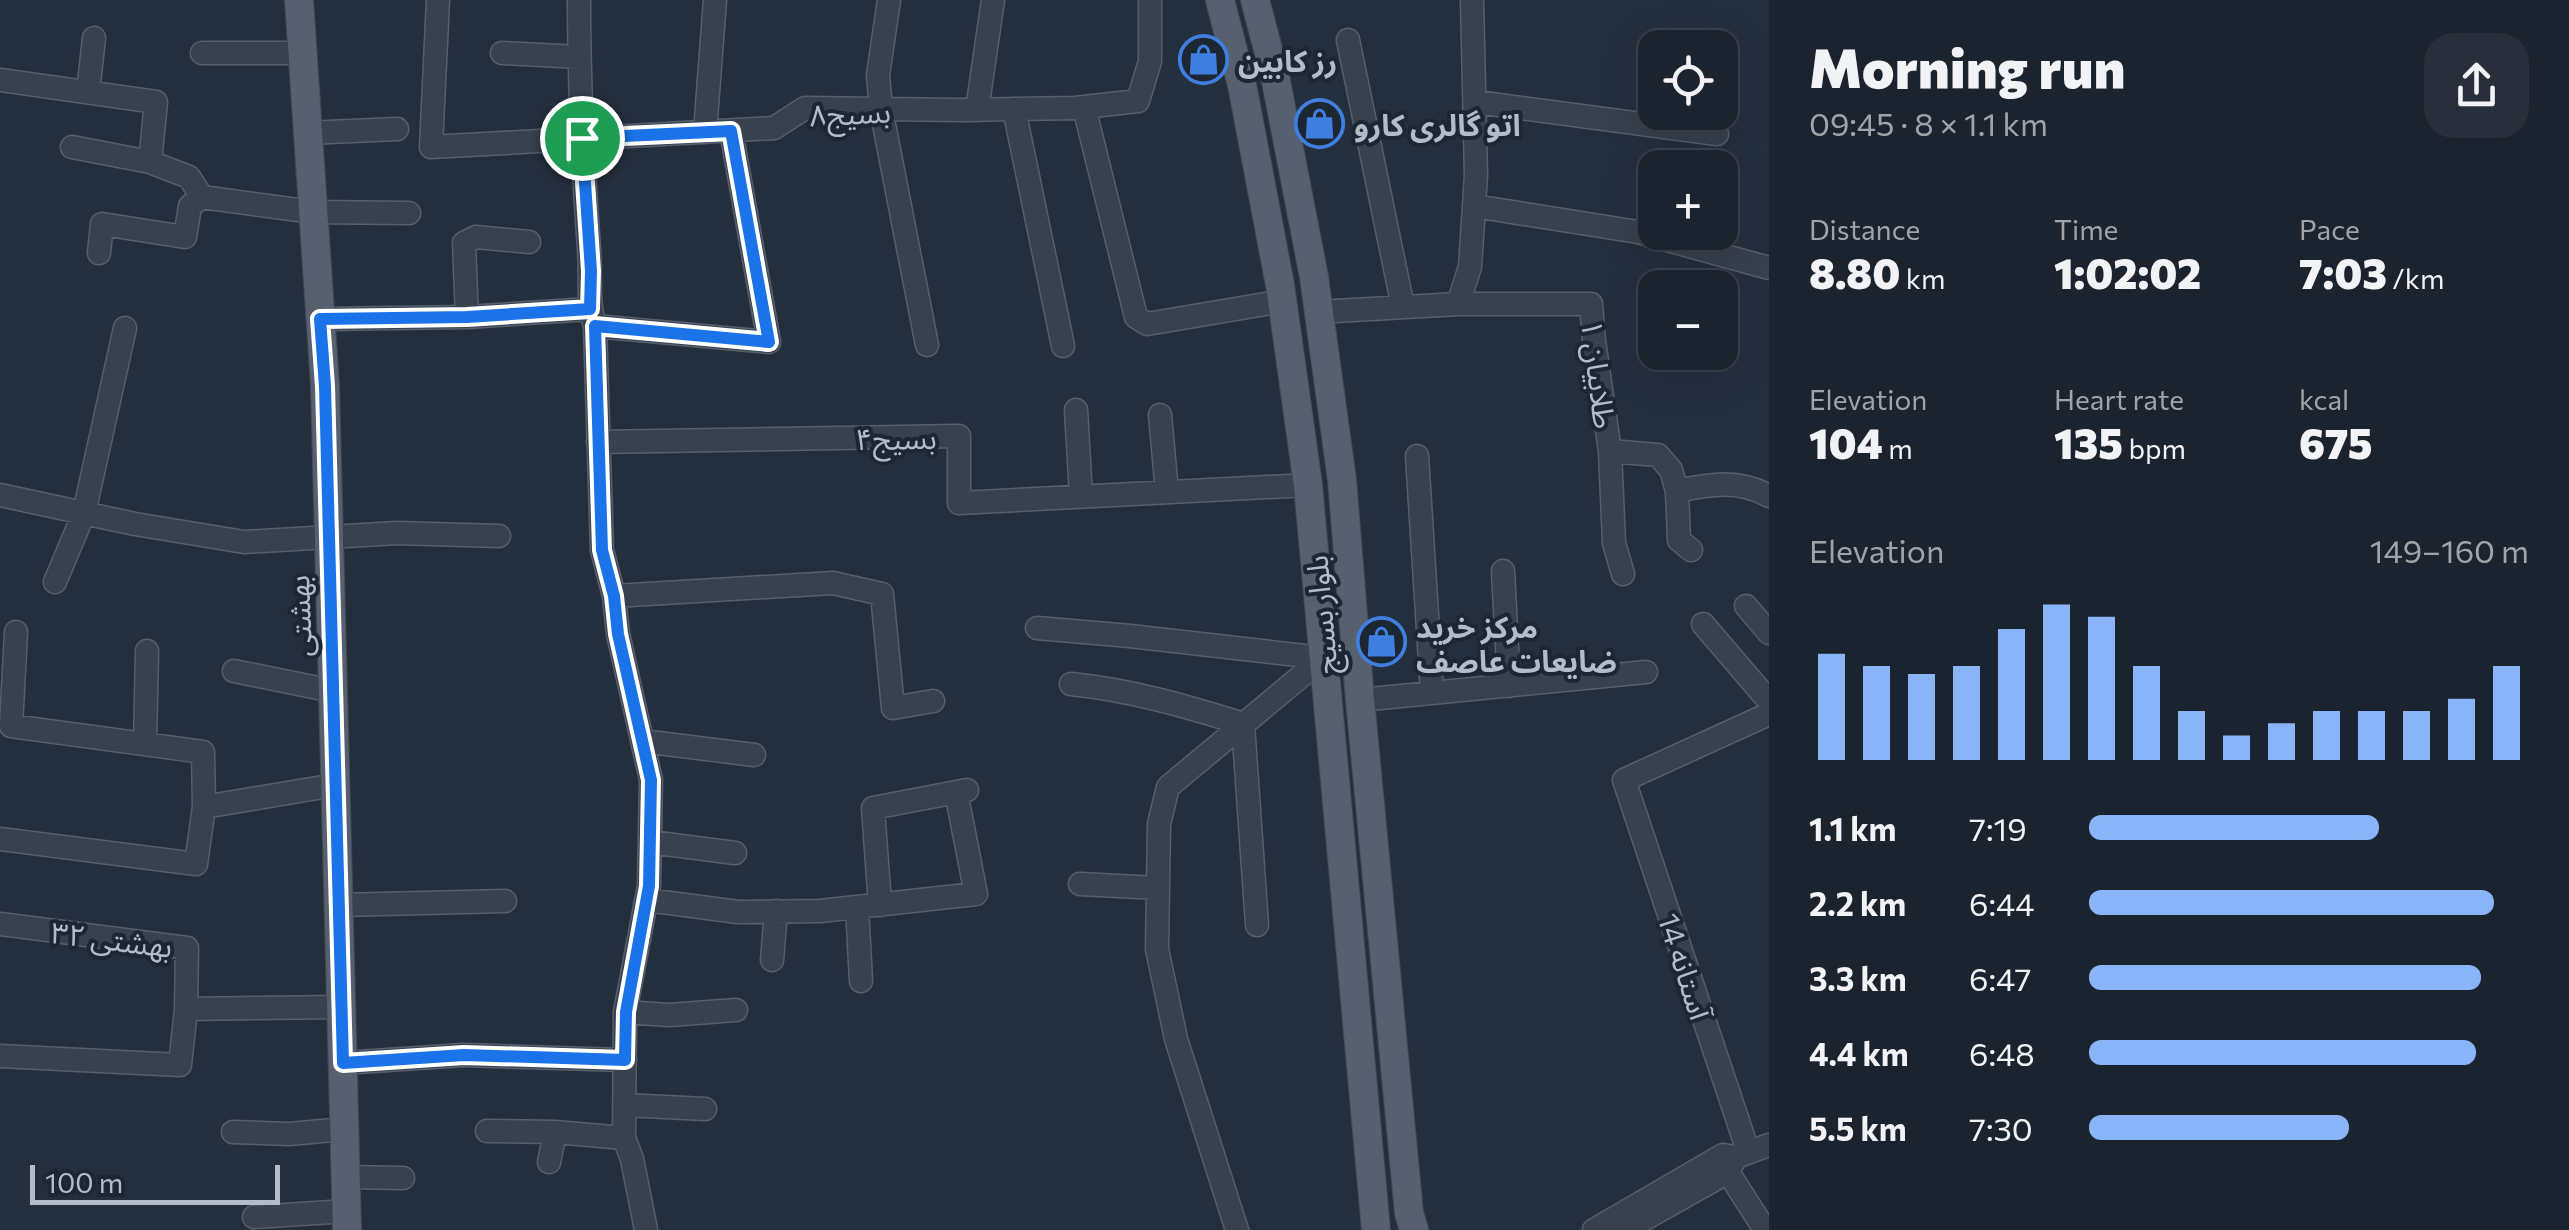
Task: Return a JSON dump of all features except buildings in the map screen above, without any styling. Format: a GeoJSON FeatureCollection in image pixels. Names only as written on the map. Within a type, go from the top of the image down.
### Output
{"type":"FeatureCollection","features":[{"type":"Feature","properties":{"kind":"main road","name":"بهشتی"},"geometry":{"type":"LineString","coordinates":[[298,0],[325,386],[347,1221]]}},
{"type":"Feature","properties":{"kind":"main road","name":"بلوار بسیج"},"geometry":{"type":"LineString","coordinates":[[1220,0],[1242,85],[1282,301],[1308,485],[1376,1230]]}},
{"type":"Feature","properties":{"kind":"main road","name":"بلوار بسیج"},"geometry":{"type":"LineString","coordinates":[[1256,0],[1275,76],[1318,312],[1342,480],[1409,1213],[1414,1230]]}},
{"type":"Feature","properties":{"kind":"street","name":"بسیج۸"},"geometry":{"type":"LineString","coordinates":[[438,0],[432,147],[774,128],[805,108],[978,110],[1138,101],[1150,61],[1150,0]]}},
{"type":"Feature","properties":{"kind":"street"},"geometry":{"type":"LineString","coordinates":[[579,0],[602,550],[651,780],[647,900],[626,1012],[624,1105],[624,1138],[646,1230]]}},
{"type":"Feature","properties":{"kind":"street"},"geometry":{"type":"LineString","coordinates":[[705,132],[715,0]]}},
{"type":"Feature","properties":{"kind":"street"},"geometry":{"type":"LineString","coordinates":[[889,0],[878,75],[927,346]]}},
{"type":"Feature","properties":{"kind":"street"},"geometry":{"type":"LineString","coordinates":[[978,110],[993,0]]}},
{"type":"Feature","properties":{"kind":"street"},"geometry":{"type":"LineString","coordinates":[[1318,312],[1458,304],[1470,268],[1474,206],[1476,102],[1472,0]]}},
{"type":"Feature","properties":{"kind":"street"},"geometry":{"type":"LineString","coordinates":[[88,92],[94,38]]}},
{"type":"Feature","properties":{"kind":"street"},"geometry":{"type":"LineString","coordinates":[[1348,40],[1402,308]]}},
{"type":"Feature","properties":{"kind":"street"},"geometry":{"type":"LineString","coordinates":[[202,53],[302,53]]}},
{"type":"Feature","properties":{"kind":"street"},"geometry":{"type":"LineString","coordinates":[[502,53],[579,57]]}},
{"type":"Feature","properties":{"kind":"street"},"geometry":{"type":"LineString","coordinates":[[0,80],[156,102],[150,162]]}},
{"type":"Feature","properties":{"kind":"street"},"geometry":{"type":"LineString","coordinates":[[1476,102],[1717,134]]}},
{"type":"Feature","properties":{"kind":"street"},"geometry":{"type":"LineString","coordinates":[[1084,107],[1136,317],[1147,324],[1282,301]]}},
{"type":"Feature","properties":{"kind":"street"},"geometry":{"type":"LineString","coordinates":[[1014,109],[1063,346]]}},
{"type":"Feature","properties":{"kind":"street"},"geometry":{"type":"LineString","coordinates":[[308,132],[397,129]]}},
{"type":"Feature","properties":{"kind":"street"},"geometry":{"type":"LineString","coordinates":[[320,319],[592,318],[769,342],[731,131]]}},
{"type":"Feature","properties":{"kind":"street"},"geometry":{"type":"LineString","coordinates":[[72,147],[150,162],[189,177],[202,198]]}},
{"type":"Feature","properties":{"kind":"street"},"geometry":{"type":"LineString","coordinates":[[99,252],[102,224],[185,237],[190,206],[202,198],[313,212],[409,213]]}},
{"type":"Feature","properties":{"kind":"street"},"geometry":{"type":"LineString","coordinates":[[1474,206],[1638,232],[1769,268]]}},
{"type":"Feature","properties":{"kind":"street"},"geometry":{"type":"LineString","coordinates":[[467,317],[464,243],[476,237],[529,242]]}},
{"type":"Feature","properties":{"kind":"street","name":"طلابیان ۱"},"geometry":{"type":"LineString","coordinates":[[1458,304],[1592,304],[1610,451],[1658,455],[1671,470],[1677,491]]}},
{"type":"Feature","properties":{"kind":"street"},"geometry":{"type":"LineString","coordinates":[[54,582],[84,514],[125,328]]}},
{"type":"Feature","properties":{"kind":"street"},"geometry":{"type":"LineString","coordinates":[[1076,410],[1081,496]]}},
{"type":"Feature","properties":{"kind":"street"},"geometry":{"type":"LineString","coordinates":[[1160,415],[1167,492]]}},
{"type":"Feature","properties":{"kind":"street","name":"بسیج۴"},"geometry":{"type":"LineString","coordinates":[[598,442],[959,436],[958,503],[1308,485]]}},
{"type":"Feature","properties":{"kind":"street"},"geometry":{"type":"LineString","coordinates":[[1610,451],[1614,542],[1623,574]]}},
{"type":"Feature","properties":{"kind":"street"},"geometry":{"type":"LineString","coordinates":[[1417,456],[1432,693]]}},
{"type":"Feature","properties":{"kind":"street"},"geometry":{"type":"LineString","coordinates":[[1691,550],[1679,540],[1677,491],[1714,483],[1752,486],[1769,496]]}},
{"type":"Feature","properties":{"kind":"street"},"geometry":{"type":"LineString","coordinates":[[0,495],[244,542],[397,533],[498,536]]}},
{"type":"Feature","properties":{"kind":"street"},"geometry":{"type":"LineString","coordinates":[[1503,571],[1509,686]]}},
{"type":"Feature","properties":{"kind":"street"},"geometry":{"type":"LineString","coordinates":[[614,596],[834,583],[882,594],[893,708],[933,701]]}},
{"type":"Feature","properties":{"kind":"street"},"geometry":{"type":"LineString","coordinates":[[1746,606],[1769,632]]}},
{"type":"Feature","properties":{"kind":"street"},"geometry":{"type":"LineString","coordinates":[[1704,624],[1767,699]]}},
{"type":"Feature","properties":{"kind":"street"},"geometry":{"type":"LineString","coordinates":[[1037,628],[1322,658]]}},
{"type":"Feature","properties":{"kind":"street"},"geometry":{"type":"LineString","coordinates":[[0,839],[196,864],[204,807],[203,752],[10,726],[16,632]]}},
{"type":"Feature","properties":{"kind":"street"},"geometry":{"type":"LineString","coordinates":[[145,744],[147,652]]}},
{"type":"Feature","properties":{"kind":"street"},"geometry":{"type":"LineString","coordinates":[[1236,1230],[1176,1039],[1158,949],[1159,824],[1168,787],[1322,658]]}},
{"type":"Feature","properties":{"kind":"street"},"geometry":{"type":"LineString","coordinates":[[234,671],[333,691]]}},
{"type":"Feature","properties":{"kind":"street"},"geometry":{"type":"LineString","coordinates":[[1360,700],[1646,672]]}},
{"type":"Feature","properties":{"kind":"street"},"geometry":{"type":"LineString","coordinates":[[1071,684],[1110,688],[1180,704],[1244,724]]}},
{"type":"Feature","properties":{"kind":"street","name":"آستانه 14"},"geometry":{"type":"LineString","coordinates":[[1766,1230],[1624,780],[1767,699]]}},
{"type":"Feature","properties":{"kind":"street"},"geometry":{"type":"LineString","coordinates":[[1244,724],[1256,924]]}},
{"type":"Feature","properties":{"kind":"street"},"geometry":{"type":"LineString","coordinates":[[642,741],[754,755]]}},
{"type":"Feature","properties":{"kind":"street"},"geometry":{"type":"LineString","coordinates":[[204,807],[335,785]]}},
{"type":"Feature","properties":{"kind":"street"},"geometry":{"type":"LineString","coordinates":[[647,900],[738,912],[776,912],[820,911],[868,906],[976,894],[962,791],[872,808],[868,906],[861,980]]}},
{"type":"Feature","properties":{"kind":"street"},"geometry":{"type":"LineString","coordinates":[[650,842],[735,853]]}},
{"type":"Feature","properties":{"kind":"street"},"geometry":{"type":"LineString","coordinates":[[1080,884],[1158,888]]}},
{"type":"Feature","properties":{"kind":"street"},"geometry":{"type":"LineString","coordinates":[[339,904],[504,901]]}},
{"type":"Feature","properties":{"kind":"street"},"geometry":{"type":"LineString","coordinates":[[772,960],[776,912]]}},
{"type":"Feature","properties":{"kind":"street","name":"بهشتی ۳۲"},"geometry":{"type":"LineString","coordinates":[[0,924],[187,948],[186,1009]]}},
{"type":"Feature","properties":{"kind":"street"},"geometry":{"type":"LineString","coordinates":[[0,1056],[180,1064],[186,1009],[341,1007]]}},
{"type":"Feature","properties":{"kind":"street"},"geometry":{"type":"LineString","coordinates":[[626,1012],[669,1015],[736,1010]]}},
{"type":"Feature","properties":{"kind":"street"},"geometry":{"type":"LineString","coordinates":[[343,1063],[464,1055],[625,1060]]}},
{"type":"Feature","properties":{"kind":"street"},"geometry":{"type":"LineString","coordinates":[[624,1105],[705,1110]]}},
{"type":"Feature","properties":{"kind":"street"},"geometry":{"type":"LineString","coordinates":[[233,1132],[289,1134],[344,1129]]}},
{"type":"Feature","properties":{"kind":"street"},"geometry":{"type":"LineString","coordinates":[[488,1131],[624,1138]]}},
{"type":"Feature","properties":{"kind":"street"},"geometry":{"type":"LineString","coordinates":[[549,1162],[555,1132]]}},
{"type":"Feature","properties":{"kind":"street"},"geometry":{"type":"LineString","coordinates":[[1594,1230],[1723,1155],[1745,1156]]}},
{"type":"Feature","properties":{"kind":"street"},"geometry":{"type":"LineString","coordinates":[[1625,1230],[1745,1156]]}},
{"type":"Feature","properties":{"kind":"street"},"geometry":{"type":"LineString","coordinates":[[346,1177],[404,1178]]}},
{"type":"Feature","properties":{"kind":"street"},"geometry":{"type":"LineString","coordinates":[[254,1217],[347,1221]]}},
{"type":"Feature","properties":{"kind":"place","name":"رز کابین"},"geometry":{"type":"Point","coordinates":[1203,59]}},
{"type":"Feature","properties":{"kind":"place","name":"اتو گالری کارو"},"geometry":{"type":"Point","coordinates":[1319,123]}},
{"type":"Feature","properties":{"kind":"place","name":"مرکز خرید ضایعات عاصف"},"geometry":{"type":"Point","coordinates":[1381,642]}},
{"type":"Feature","properties":{"kind":"route"},"geometry":{"type":"LineString","coordinates":[[731,131],[769,342],[595,326],[602,550],[651,780],[649,886],[626,1012],[625,1060],[464,1055],[343,1063],[320,319],[467,317],[590,309],[582,138],[731,131]]}}]}
